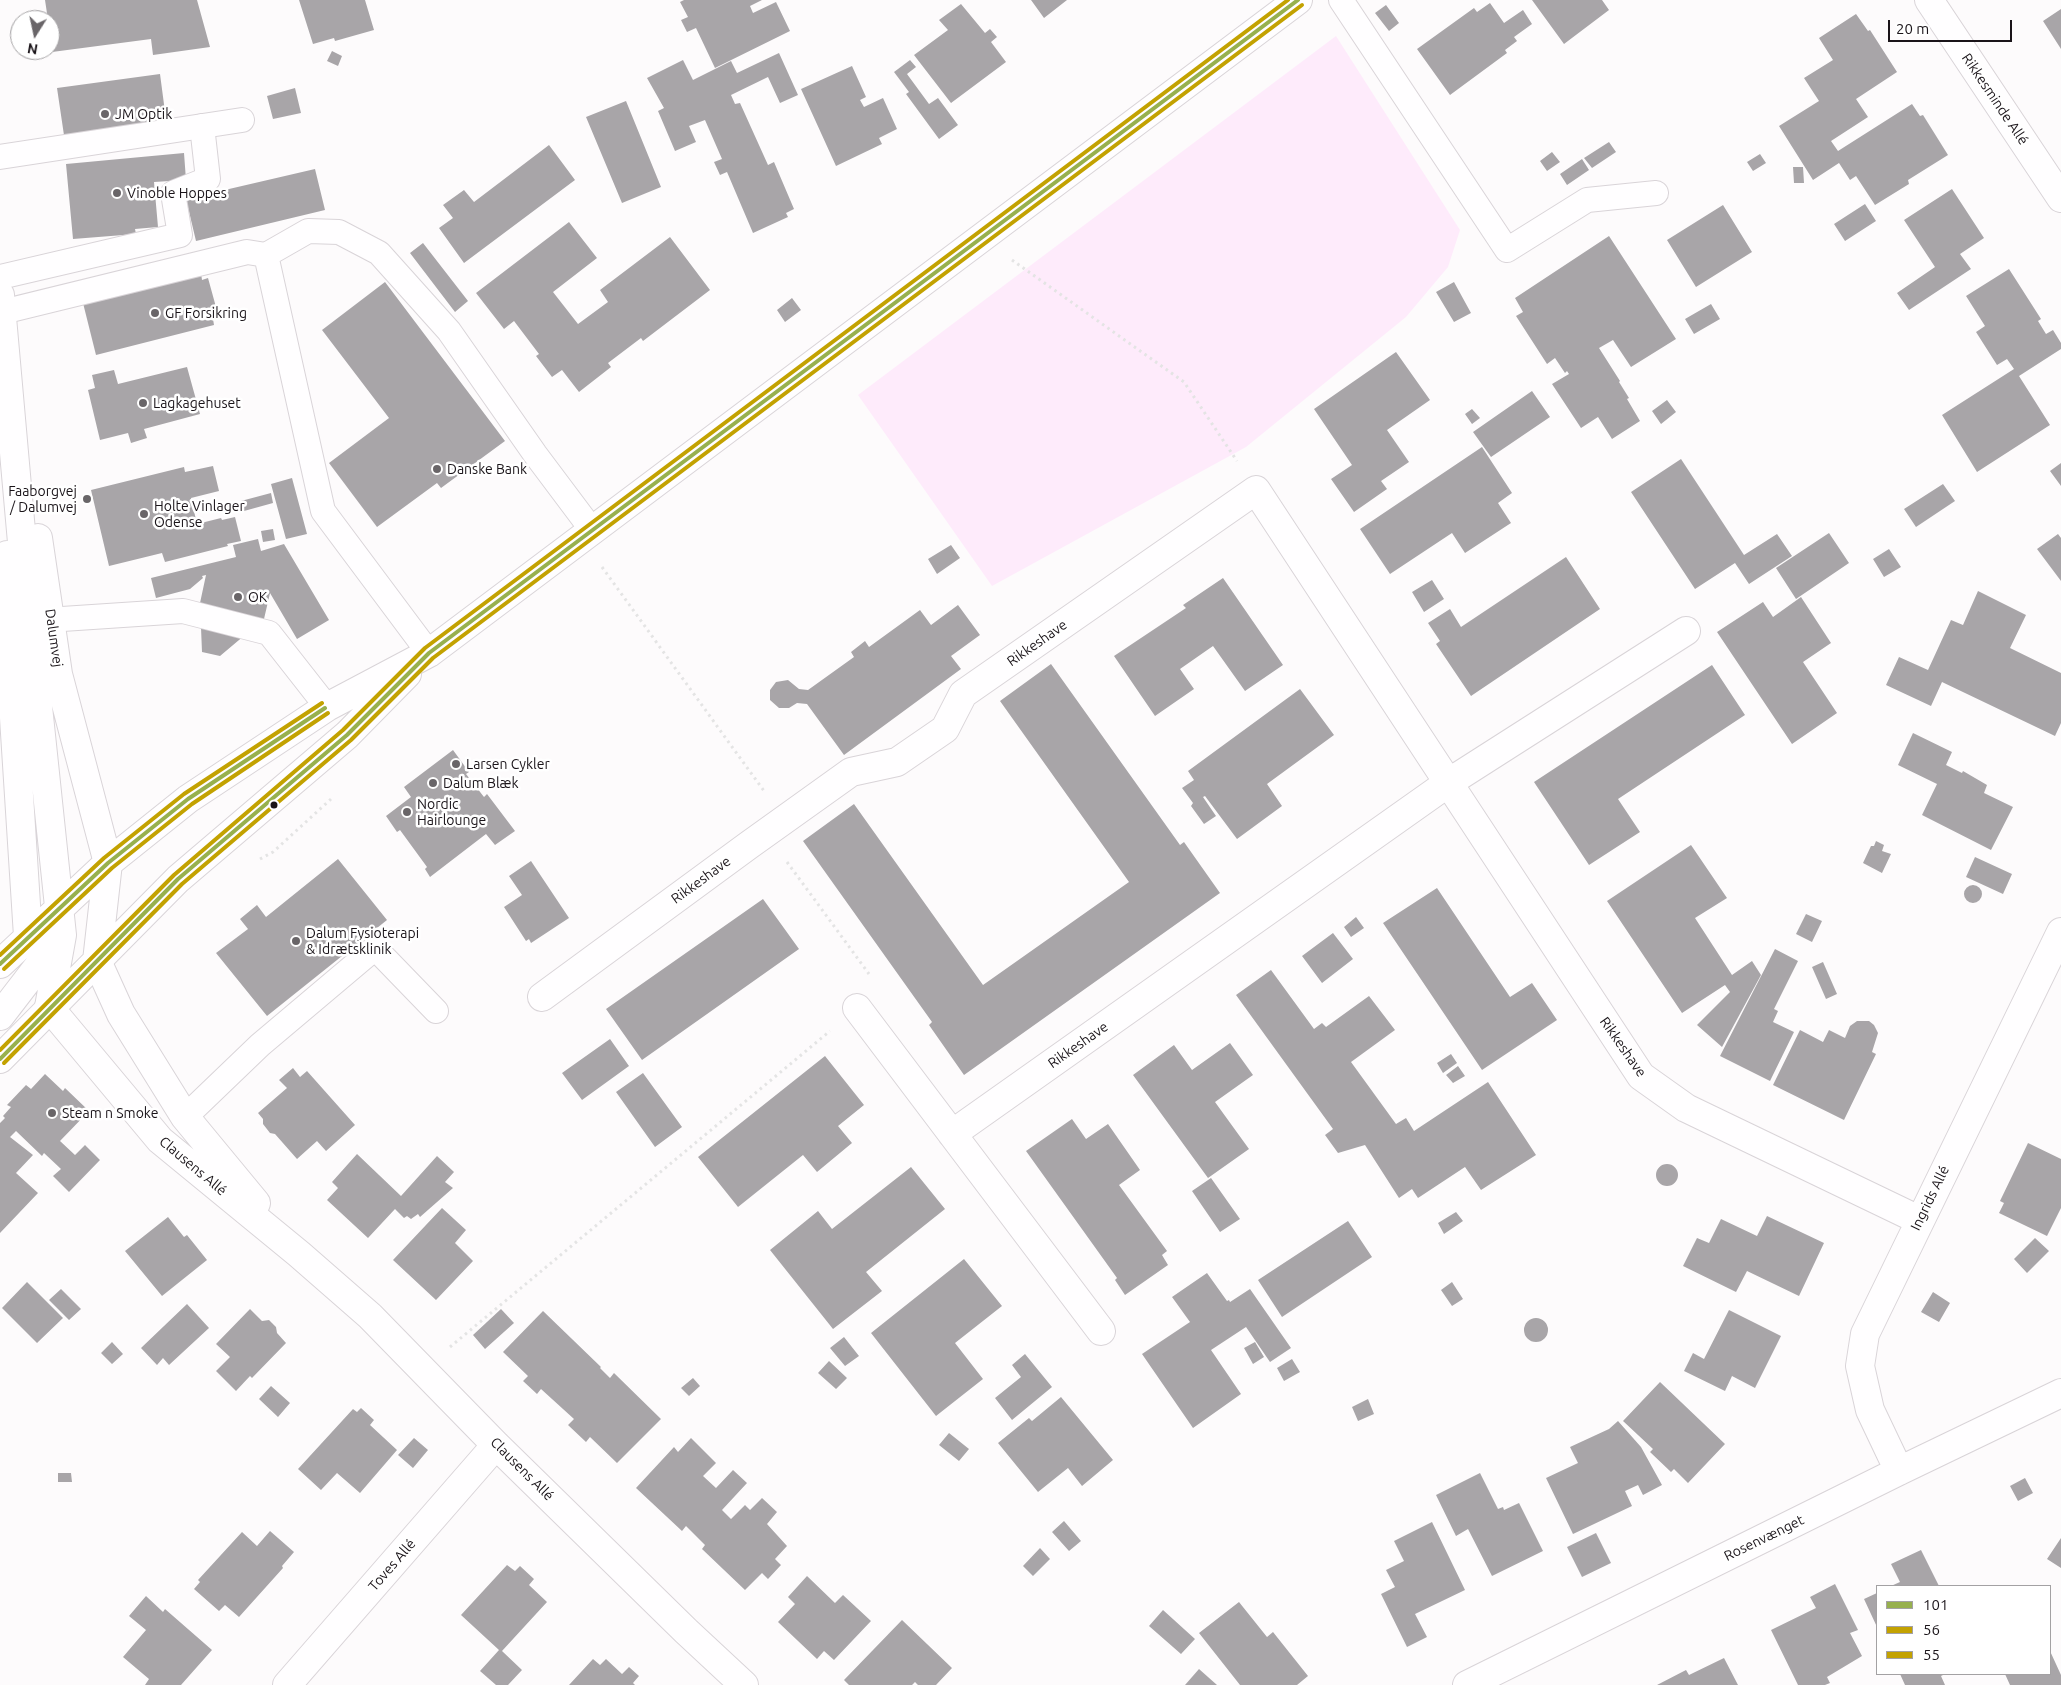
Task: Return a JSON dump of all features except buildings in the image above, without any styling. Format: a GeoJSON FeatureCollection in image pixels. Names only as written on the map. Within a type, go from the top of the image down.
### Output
{"type":"FeatureCollection","features":[{"type":"Feature","properties":{"kind":"street"},"geometry":{"type":"LineString","coordinates":[[0,1059],[49,1007],[178,879],[347,735],[429,653],[1298,0]]}},
{"type":"Feature","properties":{"kind":"street","name":"Rikkesminde Allé"},"geometry":{"type":"LineString","coordinates":[[1929,0],[2053,166],[2061,198]]}},
{"type":"Feature","properties":{"kind":"street"},"geometry":{"type":"LineString","coordinates":[[1,303],[29,621],[28,936]]}},
{"type":"Feature","properties":{"kind":"street","name":"Dalumvej"},"geometry":{"type":"LineString","coordinates":[[1,303],[29,621],[62,935]]}},
{"type":"Feature","properties":{"kind":"street","name":"Rikkeshave"},"geometry":{"type":"LineString","coordinates":[[542,997],[851,772],[897,762],[945,729],[963,694],[1256,490],[1641,1076],[1686,1108],[1919,1220]]}},
{"type":"Feature","properties":{"kind":"street","name":"Dalumvej"},"geometry":{"type":"LineString","coordinates":[[29,621],[58,674],[108,863],[96,961]]}},
{"type":"Feature","properties":{"kind":"street","name":"Rikkeshave"},"geometry":{"type":"LineString","coordinates":[[952,1134],[1448,782],[1686,631]]}},
{"type":"Feature","properties":{"kind":"street"},"geometry":{"type":"LineString","coordinates":[[0,964],[108,863],[188,800],[327,707],[429,653]]}},
{"type":"Feature","properties":{"kind":"street"},"geometry":{"type":"LineString","coordinates":[[0,1016],[62,935],[108,863]]}},
{"type":"Feature","properties":{"kind":"street","name":"Ingrids Allé"},"geometry":{"type":"LineString","coordinates":[[1899,1471],[1870,1410],[1860,1366],[1865,1334],[2061,932]]}},
{"type":"Feature","properties":{"kind":"street"},"geometry":{"type":"LineString","coordinates":[[62,935],[96,961]]}},
{"type":"Feature","properties":{"kind":"street"},"geometry":{"type":"LineString","coordinates":[[49,1007],[62,935]]}},
{"type":"Feature","properties":{"kind":"street","name":"Clausens Allé"},"geometry":{"type":"LineString","coordinates":[[96,961],[122,1014],[185,1117],[299,1254]]}},
{"type":"Feature","properties":{"kind":"street","name":"Clausens Allé"},"geometry":{"type":"LineString","coordinates":[[49,1007],[160,1140],[299,1254],[370,1316],[496,1445],[686,1631],[744,1685]]}},
{"type":"Feature","properties":{"kind":"street"},"geometry":{"type":"LineString","coordinates":[[857,1008],[1101,1331]]}},
{"type":"Feature","properties":{"kind":"street","name":"Rosenvænget"},"geometry":{"type":"LineString","coordinates":[[1467,1685],[1899,1471],[2060,1395]]}},
{"type":"Feature","properties":{"kind":"street","name":"Toves Allé"},"geometry":{"type":"LineString","coordinates":[[288,1685],[496,1445]]}},
{"type":"Feature","properties":{"kind":"lane"},"geometry":{"type":"LineString","coordinates":[[1341,0],[1507,250],[1587,200],[1656,193]]}},
{"type":"Feature","properties":{"kind":"lane"},"geometry":{"type":"LineString","coordinates":[[0,157],[242,120]]}},
{"type":"Feature","properties":{"kind":"lane"},"geometry":{"type":"LineString","coordinates":[[0,278],[180,235],[172,193],[208,179],[202,126]]}},
{"type":"Feature","properties":{"kind":"lane"},"geometry":{"type":"LineString","coordinates":[[1,303],[247,252],[266,254],[308,231],[339,232],[378,254],[448,331],[535,454],[586,534]]}},
{"type":"Feature","properties":{"kind":"lane"},"geometry":{"type":"LineString","coordinates":[[266,254],[323,511],[429,653]]}},
{"type":"Feature","properties":{"kind":"lane"},"geometry":{"type":"LineString","coordinates":[[29,621],[183,610],[269,634],[327,707]]}},
{"type":"Feature","properties":{"kind":"lane"},"geometry":{"type":"LineString","coordinates":[[185,1117],[260,1045],[375,948],[436,1011]]}},
{"type":"Feature","properties":{"kind":"path"},"geometry":{"type":"LineString","coordinates":[[980,238],[1184,382],[1256,490]]}},
{"type":"Feature","properties":{"kind":"path"},"geometry":{"type":"LineString","coordinates":[[586,534],[875,982]]}},
{"type":"Feature","properties":{"kind":"path"},"geometry":{"type":"LineString","coordinates":[[423,1369],[857,1008]]}},
{"type":"Feature","properties":{"kind":"shaded area"},"geometry":{"type":"Polygon","coordinates":[[[1336,36],[1460,230],[1448,267],[1406,317],[1246,447],[992,586],[858,395],[1336,36]]]}},
{"type":"Feature","properties":{"kind":"transit line","name":"55"},"geometry":{"type":"LineString","coordinates":[[0,1050],[174,875],[343,730],[425,648],[1288,0]]}},
{"type":"Feature","properties":{"kind":"transit line","name":"101"},"geometry":{"type":"LineString","coordinates":[[0,1059],[178,879],[347,735],[429,653],[1298,0]]}},
{"type":"Feature","properties":{"kind":"transit line","name":"56"},"geometry":{"type":"LineString","coordinates":[[4,1063],[182,884],[351,740],[433,658],[1302,5]]}},
{"type":"Feature","properties":{"kind":"transit line","name":"55"},"geometry":{"type":"LineString","coordinates":[[0,955],[104,858],[184,794],[322,703]]}},
{"type":"Feature","properties":{"kind":"transit line","name":"101"},"geometry":{"type":"LineString","coordinates":[[0,964],[108,863],[188,799],[325,708]]}},
{"type":"Feature","properties":{"kind":"transit line","name":"56"},"geometry":{"type":"LineString","coordinates":[[4,969],[112,868],[192,804],[328,713]]}},
{"type":"Feature","properties":{"kind":"place","name":"JM Optik"},"geometry":{"type":"Point","coordinates":[105,114]}},
{"type":"Feature","properties":{"kind":"place","name":"Vinoble Hoppes"},"geometry":{"type":"Point","coordinates":[117,193]}},
{"type":"Feature","properties":{"kind":"place","name":"GF Forsikring"},"geometry":{"type":"Point","coordinates":[155,313]}},
{"type":"Feature","properties":{"kind":"place","name":"Lagkagehuset"},"geometry":{"type":"Point","coordinates":[143,403]}},
{"type":"Feature","properties":{"kind":"place","name":"Danske Bank"},"geometry":{"type":"Point","coordinates":[437,469]}},
{"type":"Feature","properties":{"kind":"place","name":"Faaborgvej / Dalumvej"},"geometry":{"type":"Point","coordinates":[87,499]}},
{"type":"Feature","properties":{"kind":"place","name":"Holte Vinlager Odense"},"geometry":{"type":"Point","coordinates":[144,514]}},
{"type":"Feature","properties":{"kind":"place","name":"OK"},"geometry":{"type":"Point","coordinates":[238,597]}},
{"type":"Feature","properties":{"kind":"place","name":"Larsen Cykler"},"geometry":{"type":"Point","coordinates":[456,764]}},
{"type":"Feature","properties":{"kind":"place","name":"Dalum Blæk"},"geometry":{"type":"Point","coordinates":[433,783]}},
{"type":"Feature","properties":{"kind":"place","name":"Nordic Hairlounge"},"geometry":{"type":"Point","coordinates":[407,812]}},
{"type":"Feature","properties":{"kind":"place","name":"Dalum Fysioterapi & Idrætsklinik"},"geometry":{"type":"Point","coordinates":[296,941]}},
{"type":"Feature","properties":{"kind":"place","name":"Steam n Smoke"},"geometry":{"type":"Point","coordinates":[52,1113]}}]}
